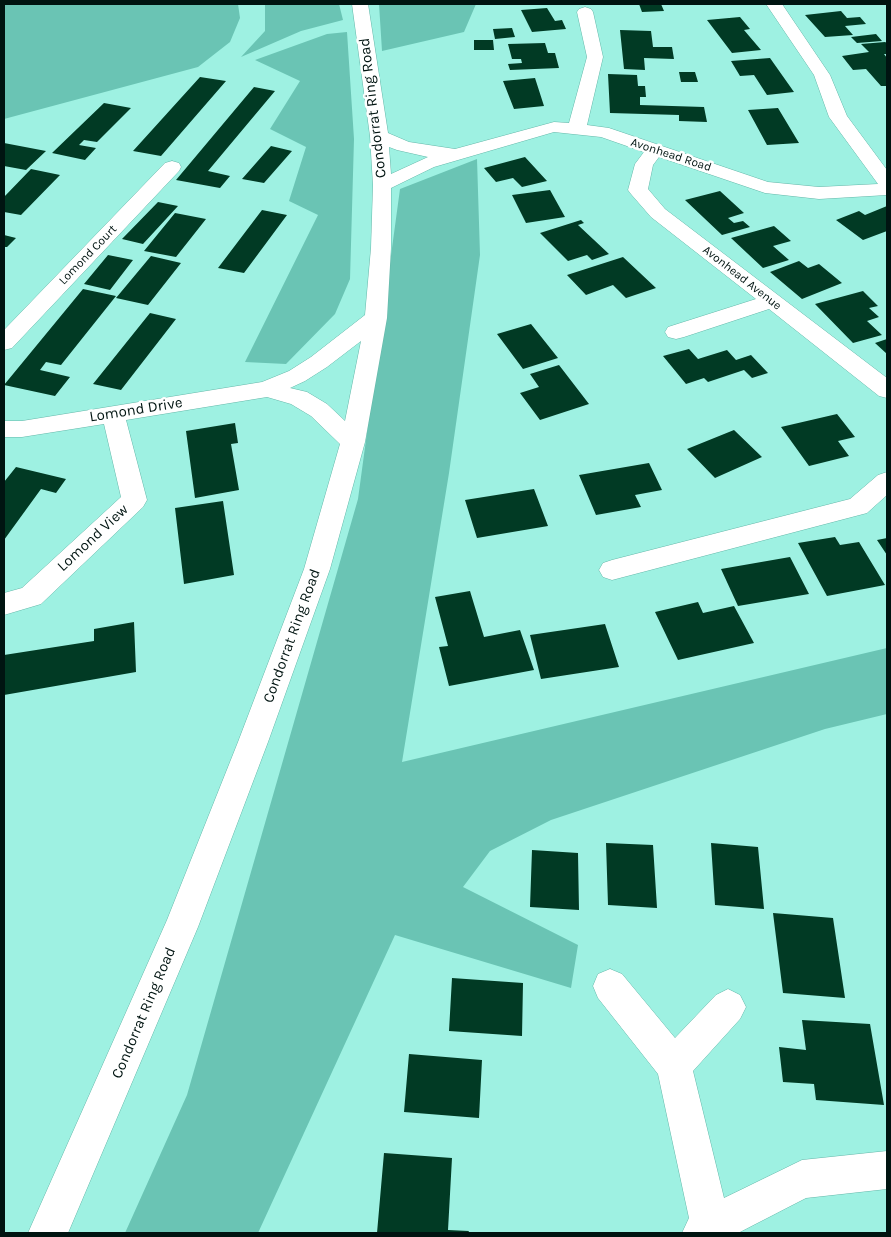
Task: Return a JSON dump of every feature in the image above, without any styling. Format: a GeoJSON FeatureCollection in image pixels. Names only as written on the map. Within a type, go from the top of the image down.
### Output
{"type":"FeatureCollection","features":[{"type":"Feature","properties":{"kind":"street","name":"Condorrat Ring Road"},"geometry":{"type":"LineString","coordinates":[[48,1233],[181,927],[253,742],[317,569],[354,442],[376,318],[382,248],[382,185],[379,136],[360,4]]}},
{"type":"Feature","properties":{"kind":"street"},"geometry":{"type":"LineString","coordinates":[[774,4],[822,75],[838,118],[887,183]]}},
{"type":"Feature","properties":{"kind":"street"},"geometry":{"type":"LineString","coordinates":[[577,128],[595,56],[585,12]]}},
{"type":"Feature","properties":{"kind":"street","name":"Avonhead Road"},"geometry":{"type":"LineString","coordinates":[[382,185],[406,172],[456,154],[554,127],[603,132],[765,187],[819,193],[887,189]]}},
{"type":"Feature","properties":{"kind":"street","name":"Avonhead Road"},"geometry":{"type":"LineString","coordinates":[[379,136],[403,146],[425,152],[456,154]]}},
{"type":"Feature","properties":{"kind":"street","name":"Avonhead Avenue"},"geometry":{"type":"LineString","coordinates":[[656,149],[644,164],[638,190],[658,213],[887,390]]}},
{"type":"Feature","properties":{"kind":"street","name":"Lomond Court"},"geometry":{"type":"LineString","coordinates":[[4,342],[172,167]]}},
{"type":"Feature","properties":{"kind":"street"},"geometry":{"type":"LineString","coordinates":[[676,332],[772,301]]}},
{"type":"Feature","properties":{"kind":"street"},"geometry":{"type":"LineString","coordinates":[[268,389],[297,376],[319,362],[376,318]]}},
{"type":"Feature","properties":{"kind":"street"},"geometry":{"type":"LineString","coordinates":[[268,389],[300,398],[319,410],[354,442]]}},
{"type":"Feature","properties":{"kind":"street","name":"Lomond Drive"},"geometry":{"type":"LineString","coordinates":[[4,429],[22,429],[268,389]]}},
{"type":"Feature","properties":{"kind":"street","name":"Lomond View"},"geometry":{"type":"LineString","coordinates":[[4,604],[31,596],[134,500],[113,414]]}},
{"type":"Feature","properties":{"kind":"street"},"geometry":{"type":"LineString","coordinates":[[612,570],[858,506],[887,481]]}},
{"type":"Feature","properties":{"kind":"street"},"geometry":{"type":"LineString","coordinates":[[610,986],[674,1066],[706,1230],[802,1180],[887,1170]]}},
{"type":"Feature","properties":{"kind":"street"},"geometry":{"type":"LineString","coordinates":[[674,1066],[728,1007]]}},
{"type":"Feature","properties":{"kind":"green space"},"geometry":{"type":"Polygon","coordinates":[[[4,4],[238,4],[240,18],[230,42],[198,67],[4,119],[4,4]]]}},
{"type":"Feature","properties":{"kind":"green space"},"geometry":{"type":"Polygon","coordinates":[[[265,4],[339,4],[343,20],[301,31],[241,57],[265,31],[265,4]]]}},
{"type":"Feature","properties":{"kind":"green space"},"geometry":{"type":"Polygon","coordinates":[[[379,4],[476,4],[464,32],[382,51],[379,4]]]}},
{"type":"Feature","properties":{"kind":"green space"},"geometry":{"type":"Polygon","coordinates":[[[347,32],[354,139],[350,279],[335,314],[286,364],[245,362],[318,215],[289,201],[306,147],[270,129],[300,81],[255,60],[327,34],[347,32]]]}},
{"type":"Feature","properties":{"kind":"green space"},"geometry":{"type":"Polygon","coordinates":[[[477,159],[480,255],[449,473],[402,762],[887,648],[887,714],[825,729],[551,820],[490,851],[463,887],[578,945],[571,988],[395,935],[258,1233],[125,1233],[187,1095],[358,499],[400,189],[477,159]]]}},
{"type":"Feature","properties":{"kind":"building"},"geometry":{"type":"Polygon","coordinates":[[[639,4],[661,4],[664,11],[642,12],[639,4]]]}},
{"type":"Feature","properties":{"kind":"building"},"geometry":{"type":"Polygon","coordinates":[[[547,8],[555,21],[562,20],[566,29],[532,32],[521,10],[547,8]]]}},
{"type":"Feature","properties":{"kind":"building"},"geometry":{"type":"Polygon","coordinates":[[[841,11],[847,18],[860,17],[866,24],[845,26],[853,35],[825,37],[805,15],[841,11]]]}},
{"type":"Feature","properties":{"kind":"building"},"geometry":{"type":"Polygon","coordinates":[[[740,17],[750,29],[744,30],[761,50],[732,53],[707,20],[740,17]]]}},
{"type":"Feature","properties":{"kind":"building"},"geometry":{"type":"Polygon","coordinates":[[[512,28],[515,37],[495,39],[493,29],[512,28]]]}},
{"type":"Feature","properties":{"kind":"building"},"geometry":{"type":"Polygon","coordinates":[[[620,30],[651,31],[653,47],[672,47],[674,59],[644,58],[645,70],[624,69],[620,30]]]}},
{"type":"Feature","properties":{"kind":"building"},"geometry":{"type":"Polygon","coordinates":[[[876,34],[882,41],[857,43],[851,37],[876,34]]]}},
{"type":"Feature","properties":{"kind":"building"},"geometry":{"type":"Polygon","coordinates":[[[474,40],[493,40],[494,50],[474,50],[474,40]]]}},
{"type":"Feature","properties":{"kind":"building"},"geometry":{"type":"Polygon","coordinates":[[[545,43],[548,53],[555,53],[559,68],[510,70],[508,64],[522,63],[521,59],[512,59],[508,44],[545,43]]]}},
{"type":"Feature","properties":{"kind":"building"},"geometry":{"type":"Polygon","coordinates":[[[887,43],[887,54],[884,54],[887,58],[887,86],[881,86],[866,69],[853,70],[842,56],[869,52],[861,44],[887,43]]]}},
{"type":"Feature","properties":{"kind":"building"},"geometry":{"type":"Polygon","coordinates":[[[770,58],[794,92],[767,95],[754,75],[740,76],[731,61],[770,58]]]}},
{"type":"Feature","properties":{"kind":"building"},"geometry":{"type":"Polygon","coordinates":[[[679,72],[695,72],[698,82],[681,82],[679,72]]]}},
{"type":"Feature","properties":{"kind":"building"},"geometry":{"type":"Polygon","coordinates":[[[608,74],[637,75],[638,86],[645,86],[646,97],[640,97],[640,105],[704,107],[707,122],[679,121],[679,115],[610,113],[608,74]]]}},
{"type":"Feature","properties":{"kind":"building"},"geometry":{"type":"Polygon","coordinates":[[[200,77],[226,81],[161,156],[133,151],[200,77]]]}},
{"type":"Feature","properties":{"kind":"building"},"geometry":{"type":"Polygon","coordinates":[[[535,78],[544,106],[514,109],[503,81],[535,78]]]}},
{"type":"Feature","properties":{"kind":"building"},"geometry":{"type":"Polygon","coordinates":[[[254,87],[275,91],[208,171],[230,176],[220,188],[176,180],[254,87]]]}},
{"type":"Feature","properties":{"kind":"building"},"geometry":{"type":"Polygon","coordinates":[[[104,103],[131,108],[97,142],[84,140],[79,145],[96,148],[85,160],[52,153],[104,103]]]}},
{"type":"Feature","properties":{"kind":"building"},"geometry":{"type":"Polygon","coordinates":[[[778,108],[799,143],[767,145],[748,110],[778,108]]]}},
{"type":"Feature","properties":{"kind":"building"},"geometry":{"type":"Polygon","coordinates":[[[4,143],[46,151],[26,170],[4,166],[4,143]]]}},
{"type":"Feature","properties":{"kind":"building"},"geometry":{"type":"Polygon","coordinates":[[[271,146],[292,151],[264,183],[242,179],[271,146]]]}},
{"type":"Feature","properties":{"kind":"building"},"geometry":{"type":"Polygon","coordinates":[[[525,157],[547,181],[522,187],[513,178],[496,182],[484,168],[525,157]]]}},
{"type":"Feature","properties":{"kind":"building"},"geometry":{"type":"Polygon","coordinates":[[[31,169],[60,175],[21,215],[4,212],[4,197],[31,169]]]}},
{"type":"Feature","properties":{"kind":"building"},"geometry":{"type":"Polygon","coordinates":[[[550,190],[565,217],[526,223],[512,195],[550,190]]]}},
{"type":"Feature","properties":{"kind":"building"},"geometry":{"type":"Polygon","coordinates":[[[720,191],[744,213],[728,218],[734,223],[743,221],[750,227],[722,235],[685,200],[720,191]]]}},
{"type":"Feature","properties":{"kind":"building"},"geometry":{"type":"Polygon","coordinates":[[[158,202],[178,206],[143,244],[122,239],[158,202]]]}},
{"type":"Feature","properties":{"kind":"building"},"geometry":{"type":"Polygon","coordinates":[[[887,206],[887,231],[863,240],[836,220],[859,211],[865,215],[887,206]]]}},
{"type":"Feature","properties":{"kind":"building"},"geometry":{"type":"Polygon","coordinates":[[[262,210],[287,215],[244,273],[218,268],[262,210]]]}},
{"type":"Feature","properties":{"kind":"building"},"geometry":{"type":"Polygon","coordinates":[[[175,213],[206,219],[176,257],[144,251],[175,213]]]}},
{"type":"Feature","properties":{"kind":"building"},"geometry":{"type":"Polygon","coordinates":[[[581,220],[584,223],[578,225],[609,254],[592,260],[587,255],[568,261],[540,233],[581,220]]]}},
{"type":"Feature","properties":{"kind":"building"},"geometry":{"type":"Polygon","coordinates":[[[774,226],[791,241],[773,246],[789,260],[763,268],[731,238],[774,226]]]}},
{"type":"Feature","properties":{"kind":"building"},"geometry":{"type":"Polygon","coordinates":[[[4,235],[16,238],[7,247],[4,247],[4,235]]]}},
{"type":"Feature","properties":{"kind":"building"},"geometry":{"type":"Polygon","coordinates":[[[108,255],[133,260],[110,290],[84,284],[108,255]]]}},
{"type":"Feature","properties":{"kind":"building"},"geometry":{"type":"Polygon","coordinates":[[[151,256],[181,263],[148,305],[116,298],[151,256]]]}},
{"type":"Feature","properties":{"kind":"building"},"geometry":{"type":"Polygon","coordinates":[[[623,257],[656,288],[626,298],[613,285],[586,295],[567,275],[623,257]]]}},
{"type":"Feature","properties":{"kind":"building"},"geometry":{"type":"Polygon","coordinates":[[[799,261],[808,268],[819,264],[842,283],[802,299],[770,272],[799,261]]]}},
{"type":"Feature","properties":{"kind":"building"},"geometry":{"type":"Polygon","coordinates":[[[83,289],[116,296],[61,365],[46,362],[40,370],[70,377],[55,396],[4,385],[83,289]]]}},
{"type":"Feature","properties":{"kind":"building"},"geometry":{"type":"Polygon","coordinates":[[[863,291],[878,306],[869,308],[879,317],[867,321],[882,335],[853,343],[815,304],[863,291]]]}},
{"type":"Feature","properties":{"kind":"building"},"geometry":{"type":"Polygon","coordinates":[[[150,313],[176,319],[121,390],[93,384],[150,313]]]}},
{"type":"Feature","properties":{"kind":"building"},"geometry":{"type":"Polygon","coordinates":[[[531,324],[558,358],[523,369],[497,334],[531,324]]]}},
{"type":"Feature","properties":{"kind":"building"},"geometry":{"type":"Polygon","coordinates":[[[887,339],[887,354],[875,343],[887,339]]]}},
{"type":"Feature","properties":{"kind":"building"},"geometry":{"type":"Polygon","coordinates":[[[689,349],[698,359],[727,350],[736,360],[751,355],[768,373],[752,378],[744,370],[708,382],[704,378],[686,384],[663,356],[689,349]]]}},
{"type":"Feature","properties":{"kind":"building"},"geometry":{"type":"Polygon","coordinates":[[[559,365],[589,404],[540,420],[520,393],[539,387],[530,374],[559,365]]]}},
{"type":"Feature","properties":{"kind":"building"},"geometry":{"type":"Polygon","coordinates":[[[837,414],[855,437],[838,441],[849,456],[809,466],[781,427],[837,414]]]}},
{"type":"Feature","properties":{"kind":"building"},"geometry":{"type":"Polygon","coordinates":[[[235,423],[238,443],[231,444],[239,490],[195,498],[186,431],[235,423]]]}},
{"type":"Feature","properties":{"kind":"building"},"geometry":{"type":"Polygon","coordinates":[[[734,430],[762,457],[715,478],[687,449],[734,430]]]}},
{"type":"Feature","properties":{"kind":"building"},"geometry":{"type":"Polygon","coordinates":[[[649,463],[662,490],[635,495],[641,507],[596,515],[579,475],[649,463]]]}},
{"type":"Feature","properties":{"kind":"building"},"geometry":{"type":"Polygon","coordinates":[[[16,467],[66,479],[56,493],[41,489],[4,540],[4,482],[16,467]]]}},
{"type":"Feature","properties":{"kind":"building"},"geometry":{"type":"Polygon","coordinates":[[[534,489],[548,526],[477,538],[465,500],[534,489]]]}},
{"type":"Feature","properties":{"kind":"building"},"geometry":{"type":"Polygon","coordinates":[[[223,501],[234,575],[184,584],[175,508],[223,501]]]}},
{"type":"Feature","properties":{"kind":"building"},"geometry":{"type":"Polygon","coordinates":[[[835,537],[840,545],[859,542],[885,585],[827,596],[798,543],[835,537]]]}},
{"type":"Feature","properties":{"kind":"building"},"geometry":{"type":"Polygon","coordinates":[[[887,538],[887,555],[877,540],[887,538]]]}},
{"type":"Feature","properties":{"kind":"building"},"geometry":{"type":"Polygon","coordinates":[[[790,557],[809,594],[738,606],[721,569],[790,557]]]}},
{"type":"Feature","properties":{"kind":"building"},"geometry":{"type":"Polygon","coordinates":[[[470,591],[484,637],[520,630],[534,670],[449,686],[439,647],[448,646],[435,597],[470,591]]]}},
{"type":"Feature","properties":{"kind":"building"},"geometry":{"type":"Polygon","coordinates":[[[698,602],[703,613],[734,606],[754,643],[678,660],[655,612],[698,602]]]}},
{"type":"Feature","properties":{"kind":"building"},"geometry":{"type":"Polygon","coordinates":[[[134,622],[136,672],[4,695],[4,655],[94,641],[94,629],[134,622]]]}},
{"type":"Feature","properties":{"kind":"building"},"geometry":{"type":"Polygon","coordinates":[[[605,624],[619,667],[541,679],[530,635],[605,624]]]}},
{"type":"Feature","properties":{"kind":"building"},"geometry":{"type":"Polygon","coordinates":[[[606,843],[653,845],[657,908],[608,905],[606,843]]]}},
{"type":"Feature","properties":{"kind":"building"},"geometry":{"type":"Polygon","coordinates":[[[711,843],[758,847],[764,909],[715,905],[711,843]]]}},
{"type":"Feature","properties":{"kind":"building"},"geometry":{"type":"Polygon","coordinates":[[[532,850],[578,853],[579,910],[530,907],[532,850]]]}},
{"type":"Feature","properties":{"kind":"building"},"geometry":{"type":"Polygon","coordinates":[[[773,913],[833,918],[845,998],[783,993],[773,913]]]}},
{"type":"Feature","properties":{"kind":"building"},"geometry":{"type":"Polygon","coordinates":[[[452,978],[523,983],[522,1036],[449,1031],[452,978]]]}},
{"type":"Feature","properties":{"kind":"building"},"geometry":{"type":"Polygon","coordinates":[[[802,1020],[870,1024],[884,1105],[816,1100],[814,1084],[783,1082],[779,1047],[806,1050],[802,1020]]]}},
{"type":"Feature","properties":{"kind":"building"},"geometry":{"type":"Polygon","coordinates":[[[409,1054],[482,1060],[479,1118],[404,1112],[409,1054]]]}},
{"type":"Feature","properties":{"kind":"building"},"geometry":{"type":"Polygon","coordinates":[[[384,1153],[452,1158],[448,1230],[469,1231],[468,1233],[377,1233],[384,1153]]]}}]}
